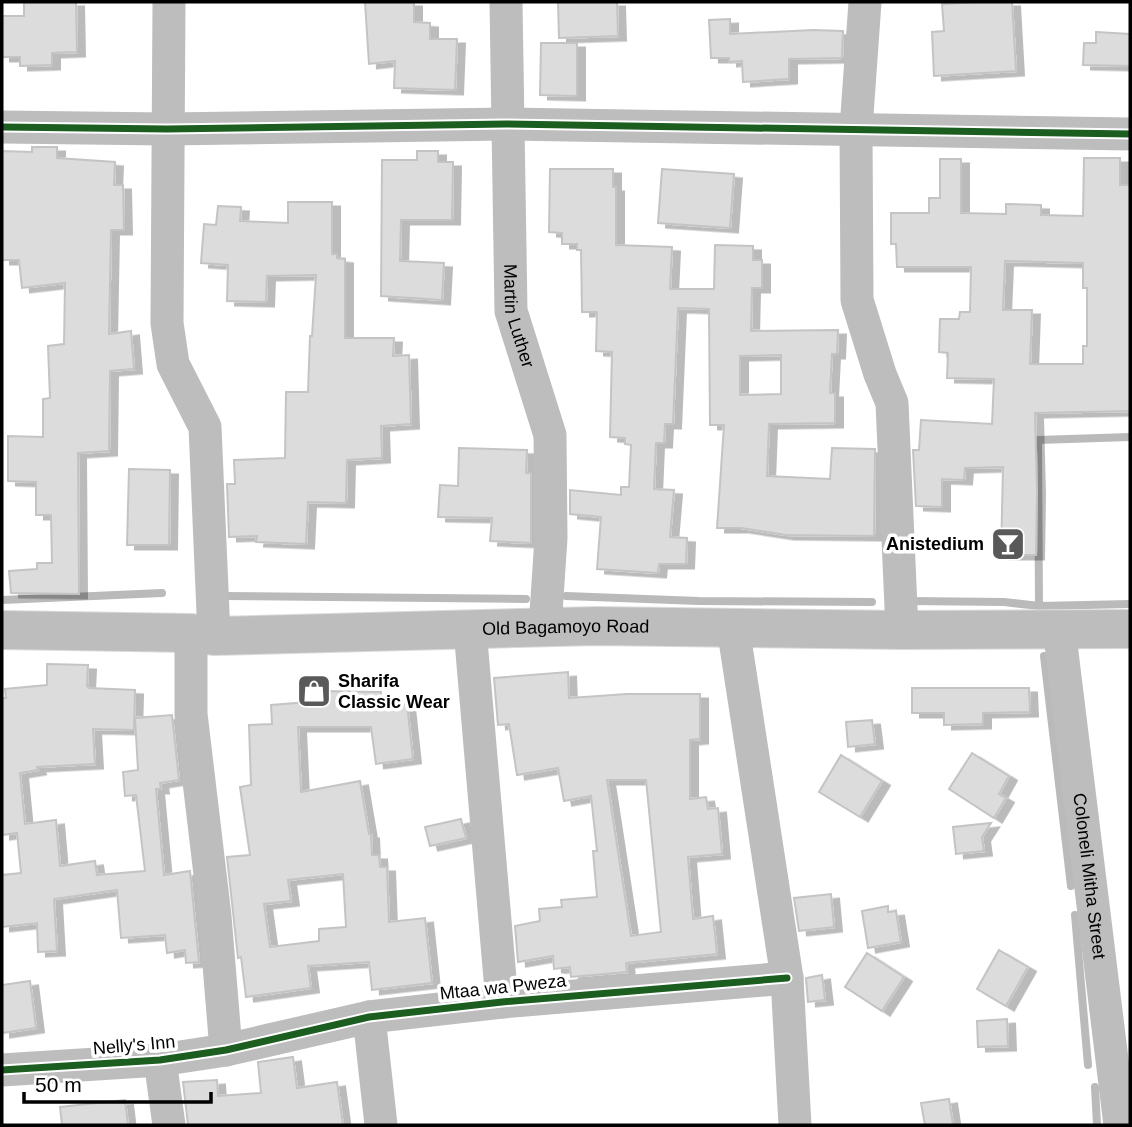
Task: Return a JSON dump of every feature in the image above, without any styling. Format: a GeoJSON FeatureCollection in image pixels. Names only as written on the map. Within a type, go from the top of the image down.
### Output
{"type":"FeatureCollection","features":[{"type":"Feature","properties":{"kind":"main road","name":"Old Bagamoyo Road"},"geometry":{"type":"LineString","coordinates":[[2,630],[202,634],[545,628],[1130,629]]}},
{"type":"Feature","properties":{"kind":"street"},"geometry":{"type":"LineString","coordinates":[[169,2],[167,323],[173,365],[205,427],[202,634],[191,714],[215,916],[226,1050]]}},
{"type":"Feature","properties":{"kind":"street","name":"Martin Luther"},"geometry":{"type":"LineString","coordinates":[[506,2],[510,311],[550,436],[551,538],[545,628]]}},
{"type":"Feature","properties":{"kind":"street"},"geometry":{"type":"LineString","coordinates":[[865,2],[856,129],[857,300],[891,403],[902,630]]}},
{"type":"Feature","properties":{"kind":"street"},"geometry":{"type":"LineString","coordinates":[[2,127],[506,124],[1130,134]]}},
{"type":"Feature","properties":{"kind":"street"},"geometry":{"type":"LineString","coordinates":[[733,627],[787,978],[795,1125]]}},
{"type":"Feature","properties":{"kind":"street","name":"Coloneli Mitha Street"},"geometry":{"type":"LineString","coordinates":[[1059,628],[1120,1125]]}},
{"type":"Feature","properties":{"kind":"street"},"geometry":{"type":"LineString","coordinates":[[470,629],[502,1002]]}},
{"type":"Feature","properties":{"kind":"street","name":"Mtaa wa Pweza"},"geometry":{"type":"LineString","coordinates":[[226,1050],[369,1017],[502,1002],[787,978]]}},
{"type":"Feature","properties":{"kind":"street"},"geometry":{"type":"LineString","coordinates":[[369,1017],[381,1125]]}},
{"type":"Feature","properties":{"kind":"street","name":"Nelly's Inn"},"geometry":{"type":"LineString","coordinates":[[2,1070],[160,1060],[226,1050]]}},
{"type":"Feature","properties":{"kind":"street"},"geometry":{"type":"LineString","coordinates":[[160,1060],[169,1125]]}},
{"type":"Feature","properties":{"kind":"building"},"geometry":{"type":"Polygon","coordinates":[[[24,2],[76,2],[77,52],[52,53],[52,65],[20,66],[20,57],[2,57],[2,16],[24,16],[24,2]]]}},
{"type":"Feature","properties":{"kind":"building"},"geometry":{"type":"Polygon","coordinates":[[[365,2],[414,2],[414,22],[430,23],[430,39],[457,39],[455,90],[394,88],[395,61],[369,64],[365,2]]]}},
{"type":"Feature","properties":{"kind":"building"},"geometry":{"type":"Polygon","coordinates":[[[558,2],[617,2],[618,36],[559,38],[558,2]]]}},
{"type":"Feature","properties":{"kind":"building"},"geometry":{"type":"Polygon","coordinates":[[[1012,2],[1016,71],[934,76],[932,32],[944,31],[942,4],[1012,2]]]}},
{"type":"Feature","properties":{"kind":"building"},"geometry":{"type":"Polygon","coordinates":[[[730,19],[730,34],[843,31],[842,58],[789,59],[789,79],[743,82],[742,61],[729,62],[729,58],[711,58],[709,20],[730,19]]]}},
{"type":"Feature","properties":{"kind":"building"},"geometry":{"type":"Polygon","coordinates":[[[1096,32],[1130,34],[1130,66],[1083,65],[1084,43],[1096,43],[1096,32]]]}},
{"type":"Feature","properties":{"kind":"building"},"geometry":{"type":"Polygon","coordinates":[[[541,43],[577,43],[577,96],[540,95],[541,43]]]}},
{"type":"Feature","properties":{"kind":"building"},"geometry":{"type":"Polygon","coordinates":[[[32,147],[57,147],[57,158],[115,162],[114,185],[123,185],[124,230],[111,230],[109,334],[131,331],[134,369],[110,371],[109,451],[78,453],[79,594],[11,593],[9,571],[37,569],[37,563],[52,563],[51,515],[36,515],[36,482],[8,481],[8,436],[43,437],[43,399],[50,398],[48,346],[64,344],[65,283],[22,288],[19,260],[2,260],[2,151],[32,152],[32,147]]]}},
{"type":"Feature","properties":{"kind":"building"},"geometry":{"type":"Polygon","coordinates":[[[417,151],[438,151],[438,162],[453,162],[452,220],[401,220],[400,261],[444,263],[442,300],[381,296],[382,160],[417,160],[417,151]]]}},
{"type":"Feature","properties":{"kind":"building"},"geometry":{"type":"Polygon","coordinates":[[[1084,158],[1120,158],[1120,185],[1130,185],[1130,411],[1035,413],[1036,555],[1001,555],[1003,467],[965,468],[964,480],[942,479],[942,507],[916,506],[913,450],[919,450],[921,420],[992,424],[994,379],[947,378],[948,353],[939,352],[940,319],[959,319],[960,312],[970,312],[971,267],[897,267],[896,244],[891,244],[891,213],[929,213],[929,198],[940,198],[940,159],[961,159],[961,213],[1006,214],[1006,204],[1041,205],[1041,215],[1083,216],[1084,158]],[[1005,261],[1003,310],[1032,310],[1030,364],[1083,364],[1083,346],[1087,346],[1087,288],[1083,288],[1083,263],[1005,261]]]}},
{"type":"Feature","properties":{"kind":"building"},"geometry":{"type":"Polygon","coordinates":[[[550,169],[613,169],[613,187],[616,187],[616,245],[672,247],[670,289],[714,289],[715,245],[753,246],[753,260],[762,260],[762,288],[752,288],[751,331],[838,330],[837,354],[832,354],[830,393],[835,393],[835,423],[769,424],[767,476],[830,479],[832,448],[875,449],[874,536],[786,535],[741,528],[717,528],[724,425],[710,425],[709,309],[678,308],[673,424],[665,424],[664,443],[656,443],[654,489],[674,490],[670,537],[687,538],[686,564],[659,564],[658,573],[597,569],[601,517],[570,514],[570,490],[621,495],[621,487],[629,487],[631,445],[625,444],[625,438],[610,437],[612,352],[596,351],[597,312],[582,312],[581,250],[577,250],[577,244],[562,244],[562,233],[549,232],[550,169]],[[781,355],[740,356],[740,395],[781,394],[781,355]]]}},
{"type":"Feature","properties":{"kind":"building"},"geometry":{"type":"Polygon","coordinates":[[[662,169],[734,174],[730,228],[658,223],[662,169]]]}},
{"type":"Feature","properties":{"kind":"building"},"geometry":{"type":"Polygon","coordinates":[[[288,202],[332,202],[332,254],[345,259],[345,338],[394,338],[393,356],[409,355],[411,424],[381,426],[382,458],[347,460],[346,503],[308,502],[306,544],[256,542],[257,536],[229,537],[227,484],[235,484],[234,460],[285,458],[286,392],[308,392],[316,275],[267,276],[266,302],[227,301],[228,265],[201,263],[204,224],[216,225],[218,206],[241,207],[240,221],[288,223],[288,202]]]}},
{"type":"Feature","properties":{"kind":"building"},"geometry":{"type":"Polygon","coordinates":[[[459,448],[527,450],[526,473],[531,473],[531,543],[490,541],[492,518],[438,517],[440,485],[458,486],[459,448]]]}},
{"type":"Feature","properties":{"kind":"building"},"geometry":{"type":"Polygon","coordinates":[[[129,469],[170,470],[169,545],[127,545],[129,469]]]}},
{"type":"Feature","properties":{"kind":"building"},"geometry":{"type":"Polygon","coordinates":[[[47,664],[88,665],[89,688],[135,690],[134,730],[93,729],[95,764],[37,767],[38,770],[20,773],[25,824],[56,820],[60,866],[95,861],[97,875],[145,871],[136,795],[125,796],[123,772],[138,770],[135,718],[172,715],[179,780],[160,783],[161,789],[156,789],[164,875],[190,871],[199,962],[186,963],[185,950],[167,953],[165,935],[121,938],[117,890],[54,899],[57,951],[38,952],[37,923],[2,927],[2,875],[21,873],[17,833],[2,835],[2,698],[6,698],[5,689],[47,685],[47,664]]]}},
{"type":"Feature","properties":{"kind":"building"},"geometry":{"type":"Polygon","coordinates":[[[568,672],[569,698],[627,694],[700,694],[700,739],[690,740],[690,799],[706,797],[708,809],[718,808],[722,854],[688,857],[693,919],[713,916],[717,954],[626,963],[627,972],[571,977],[570,967],[554,969],[553,956],[518,962],[515,926],[540,921],[539,909],[562,907],[561,900],[597,897],[593,851],[597,851],[591,796],[564,801],[558,768],[517,775],[509,724],[498,725],[494,678],[568,672]],[[607,780],[631,936],[661,932],[646,780],[607,780]]]}},
{"type":"Feature","properties":{"kind":"building"},"geometry":{"type":"Polygon","coordinates":[[[912,688],[1029,688],[1030,712],[983,713],[983,724],[944,725],[944,713],[912,713],[912,688]]]}},
{"type":"Feature","properties":{"kind":"building"},"geometry":{"type":"Polygon","coordinates":[[[321,691],[381,692],[381,708],[407,704],[413,759],[376,764],[371,727],[298,727],[301,792],[360,781],[371,834],[372,855],[379,855],[380,867],[387,867],[389,922],[425,918],[432,983],[372,990],[369,962],[308,966],[311,988],[246,997],[241,957],[238,958],[227,857],[250,855],[240,787],[251,785],[249,725],[272,724],[271,705],[321,701],[321,691]],[[343,874],[288,880],[291,901],[264,904],[270,947],[319,941],[319,929],[346,927],[343,874]]]}},
{"type":"Feature","properties":{"kind":"building"},"geometry":{"type":"Polygon","coordinates":[[[872,720],[875,744],[848,747],[846,722],[872,720]]]}},
{"type":"Feature","properties":{"kind":"building"},"geometry":{"type":"Polygon","coordinates":[[[972,753],[1009,776],[999,794],[1006,798],[994,818],[949,789],[972,753]]]}},
{"type":"Feature","properties":{"kind":"building"},"geometry":{"type":"Polygon","coordinates":[[[841,755],[882,781],[860,817],[819,792],[841,755]]]}},
{"type":"Feature","properties":{"kind":"building"},"geometry":{"type":"Polygon","coordinates":[[[461,819],[466,838],[430,846],[425,827],[461,819]]]}},
{"type":"Feature","properties":{"kind":"building"},"geometry":{"type":"Polygon","coordinates":[[[991,823],[982,837],[984,851],[956,854],[953,827],[991,823]]]}},
{"type":"Feature","properties":{"kind":"building"},"geometry":{"type":"Polygon","coordinates":[[[831,894],[834,927],[799,931],[794,898],[831,894]]]}},
{"type":"Feature","properties":{"kind":"building"},"geometry":{"type":"Polygon","coordinates":[[[888,906],[888,912],[896,911],[901,942],[868,948],[862,911],[888,906]]]}},
{"type":"Feature","properties":{"kind":"building"},"geometry":{"type":"Polygon","coordinates":[[[999,950],[1028,967],[1006,1006],[977,989],[999,950]]]}},
{"type":"Feature","properties":{"kind":"building"},"geometry":{"type":"Polygon","coordinates":[[[867,953],[904,977],[882,1011],[845,987],[867,953]]]}},
{"type":"Feature","properties":{"kind":"building"},"geometry":{"type":"Polygon","coordinates":[[[822,975],[825,1000],[808,1002],[806,978],[822,975]]]}},
{"type":"Feature","properties":{"kind":"building"},"geometry":{"type":"Polygon","coordinates":[[[30,981],[36,1028],[2,1033],[2,985],[30,981]]]}},
{"type":"Feature","properties":{"kind":"building"},"geometry":{"type":"Polygon","coordinates":[[[1007,1019],[1008,1046],[978,1047],[977,1021],[1007,1019]]]}},
{"type":"Feature","properties":{"kind":"building"},"geometry":{"type":"Polygon","coordinates":[[[293,1057],[297,1088],[337,1082],[343,1125],[188,1125],[183,1082],[217,1080],[218,1096],[261,1093],[258,1062],[293,1057]]]}},
{"type":"Feature","properties":{"kind":"building"},"geometry":{"type":"Polygon","coordinates":[[[949,1099],[953,1125],[925,1125],[921,1103],[949,1099]]]}},
{"type":"Feature","properties":{"kind":"building"},"geometry":{"type":"Polygon","coordinates":[[[125,1100],[128,1125],[62,1125],[60,1107],[125,1100]]]}},
{"type":"Feature","properties":{"kind":"waterway"},"geometry":{"type":"LineString","coordinates":[[1039,606],[1038,440],[1130,437]]}},
{"type":"Feature","properties":{"kind":"waterway"},"geometry":{"type":"LineString","coordinates":[[2,600],[162,593]]}},
{"type":"Feature","properties":{"kind":"waterway"},"geometry":{"type":"LineString","coordinates":[[221,596],[526,599]]}},
{"type":"Feature","properties":{"kind":"waterway"},"geometry":{"type":"LineString","coordinates":[[566,596],[699,601],[872,602]]}},
{"type":"Feature","properties":{"kind":"waterway"},"geometry":{"type":"LineString","coordinates":[[909,601],[1004,602],[1039,606],[1130,604]]}},
{"type":"Feature","properties":{"kind":"waterway"},"geometry":{"type":"LineString","coordinates":[[1044,656],[1071,886]]}},
{"type":"Feature","properties":{"kind":"waterway"},"geometry":{"type":"LineString","coordinates":[[1075,915],[1088,1065]]}},
{"type":"Feature","properties":{"kind":"waterway"},"geometry":{"type":"LineString","coordinates":[[1095,1087],[1097,1125]]}},
{"type":"Feature","properties":{"kind":"cycle path"},"geometry":{"type":"LineString","coordinates":[[2,127],[167,129],[506,124],[1130,134]]}},
{"type":"Feature","properties":{"kind":"cycle path"},"geometry":{"type":"LineString","coordinates":[[2,1070],[160,1060],[226,1050],[369,1017],[502,1002],[787,978]]}},
{"type":"Feature","properties":{"kind":"place","name":"Anistedium"},"geometry":{"type":"Point","coordinates":[1008,544]}},
{"type":"Feature","properties":{"kind":"place","name":"Sharifa Classic Wear"},"geometry":{"type":"Point","coordinates":[314,691]}}]}
